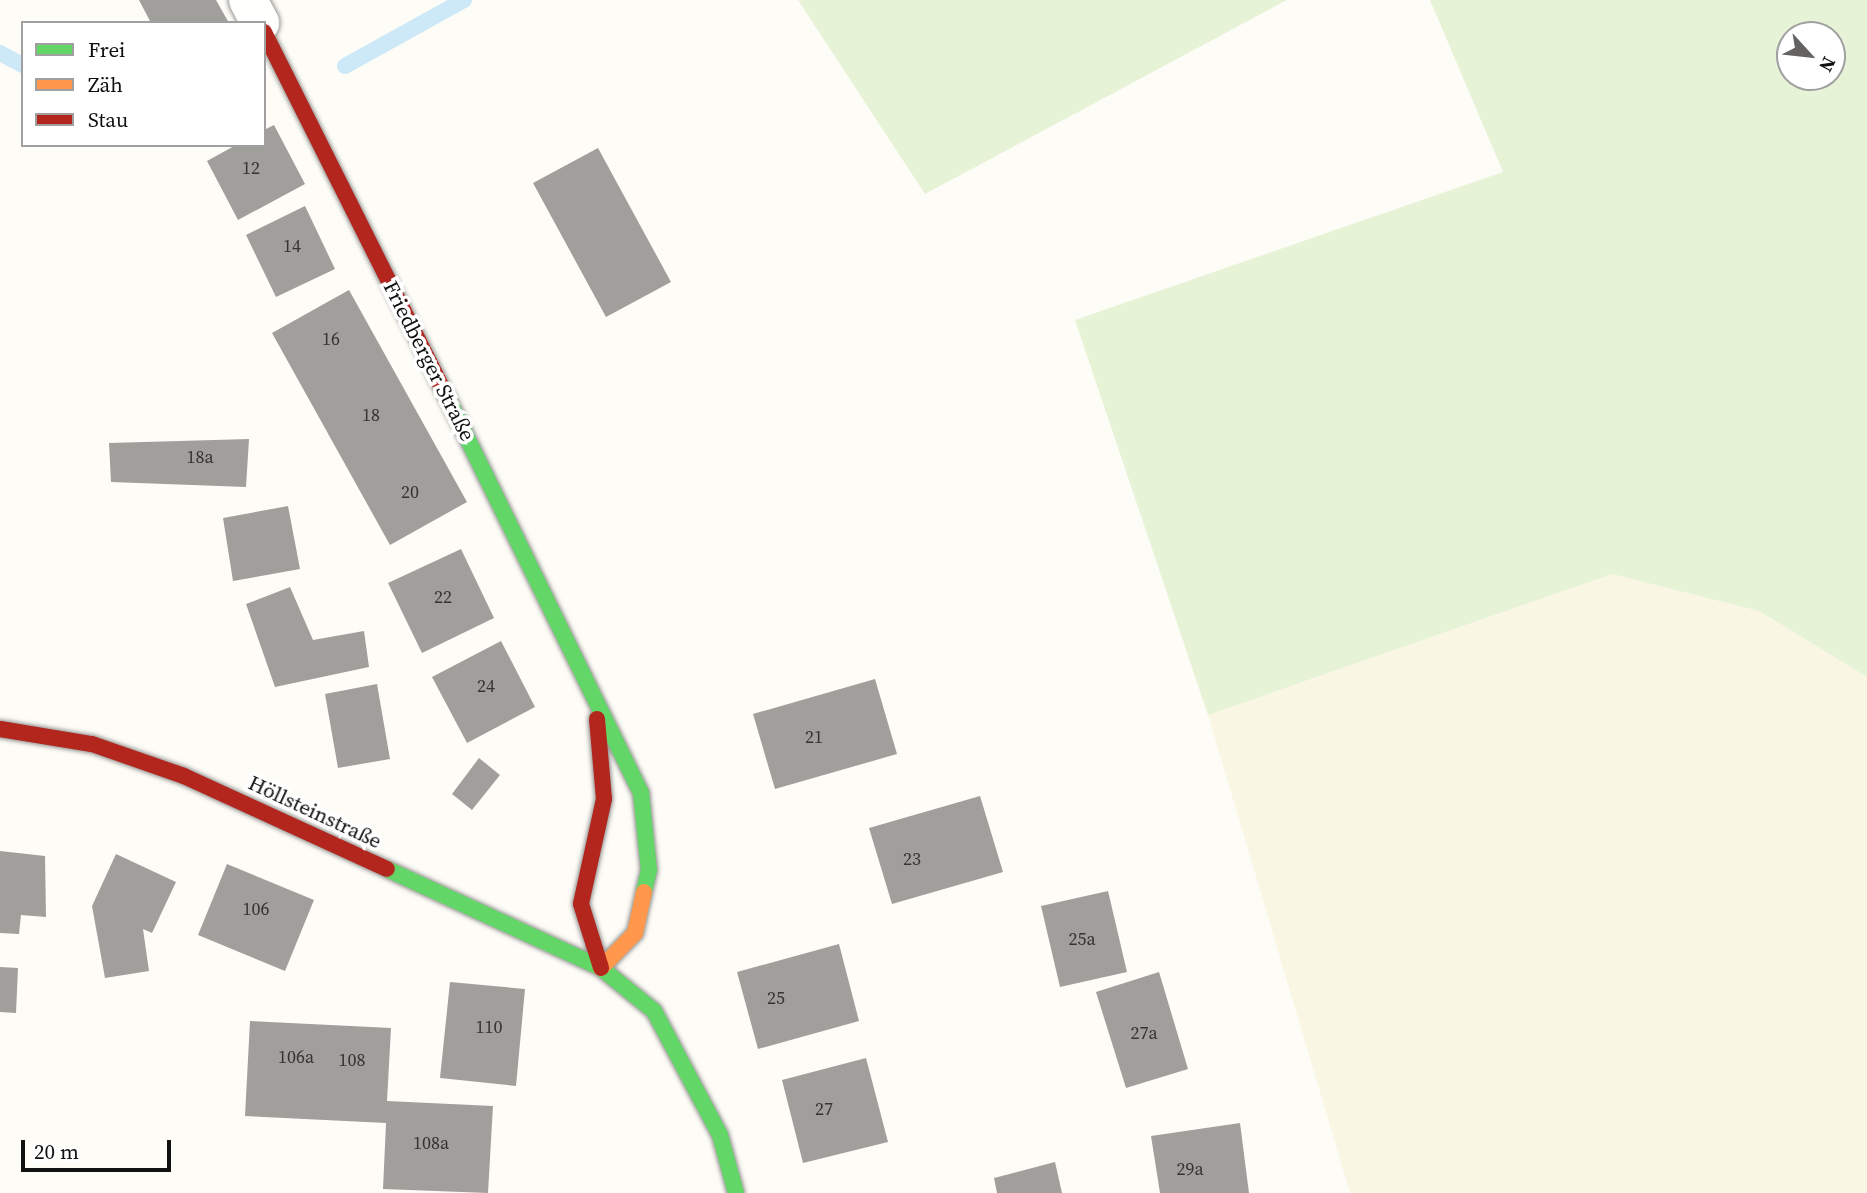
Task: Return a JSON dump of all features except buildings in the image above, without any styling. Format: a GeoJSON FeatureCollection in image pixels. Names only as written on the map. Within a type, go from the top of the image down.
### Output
{"type":"FeatureCollection","features":[{"type":"Feature","properties":{"kind":"street"},"geometry":{"type":"LineString","coordinates":[[248,0],[259,21]]}},
{"type":"Feature","properties":{"kind":"street","name":"Friedberger Straße"},"geometry":{"type":"LineString","coordinates":[[266,36],[594,689],[641,793],[649,870],[635,933],[601,968],[581,904],[604,799],[594,689]]}},
{"type":"Feature","properties":{"kind":"street","name":"Höllsteinstraße"},"geometry":{"type":"LineString","coordinates":[[0,729],[92,744],[184,776],[601,968]]}},
{"type":"Feature","properties":{"kind":"street"},"geometry":{"type":"LineString","coordinates":[[601,968],[654,1011],[720,1135],[736,1193]]}},
{"type":"Feature","properties":{"kind":"shaded area"},"geometry":{"type":"Polygon","coordinates":[[[1612,574],[1759,611],[1867,677],[1867,1193],[1350,1193],[1208,715],[1612,574]]]}},
{"type":"Feature","properties":{"kind":"green space"},"geometry":{"type":"Polygon","coordinates":[[[798,0],[1287,0],[925,194],[798,0]]]}},
{"type":"Feature","properties":{"kind":"green space"},"geometry":{"type":"Polygon","coordinates":[[[1430,0],[1867,0],[1867,677],[1759,611],[1612,574],[1208,715],[1075,320],[1503,172],[1430,0]]]}},
{"type":"Feature","properties":{"kind":"waterway"},"geometry":{"type":"LineString","coordinates":[[345,66],[464,0]]}},
{"type":"Feature","properties":{"kind":"waterway"},"geometry":{"type":"LineString","coordinates":[[0,53],[21,64]]}},
{"type":"Feature","properties":{"kind":"traffic: fast"},"geometry":{"type":"LineString","coordinates":[[447,397],[641,793],[649,870],[644,892]]}},
{"type":"Feature","properties":{"kind":"traffic: fast"},"geometry":{"type":"LineString","coordinates":[[387,869],[601,968],[654,1011],[720,1135],[736,1193]]}},
{"type":"Feature","properties":{"kind":"traffic: slow"},"geometry":{"type":"LineString","coordinates":[[601,968],[635,933],[644,892]]}},
{"type":"Feature","properties":{"kind":"traffic: jam"},"geometry":{"type":"LineString","coordinates":[[266,36],[447,397]]}},
{"type":"Feature","properties":{"kind":"traffic: jam"},"geometry":{"type":"LineString","coordinates":[[597,719],[604,799],[581,904],[601,968]]}},
{"type":"Feature","properties":{"kind":"traffic: jam"},"geometry":{"type":"LineString","coordinates":[[0,729],[92,744],[184,776],[387,869]]}}]}
